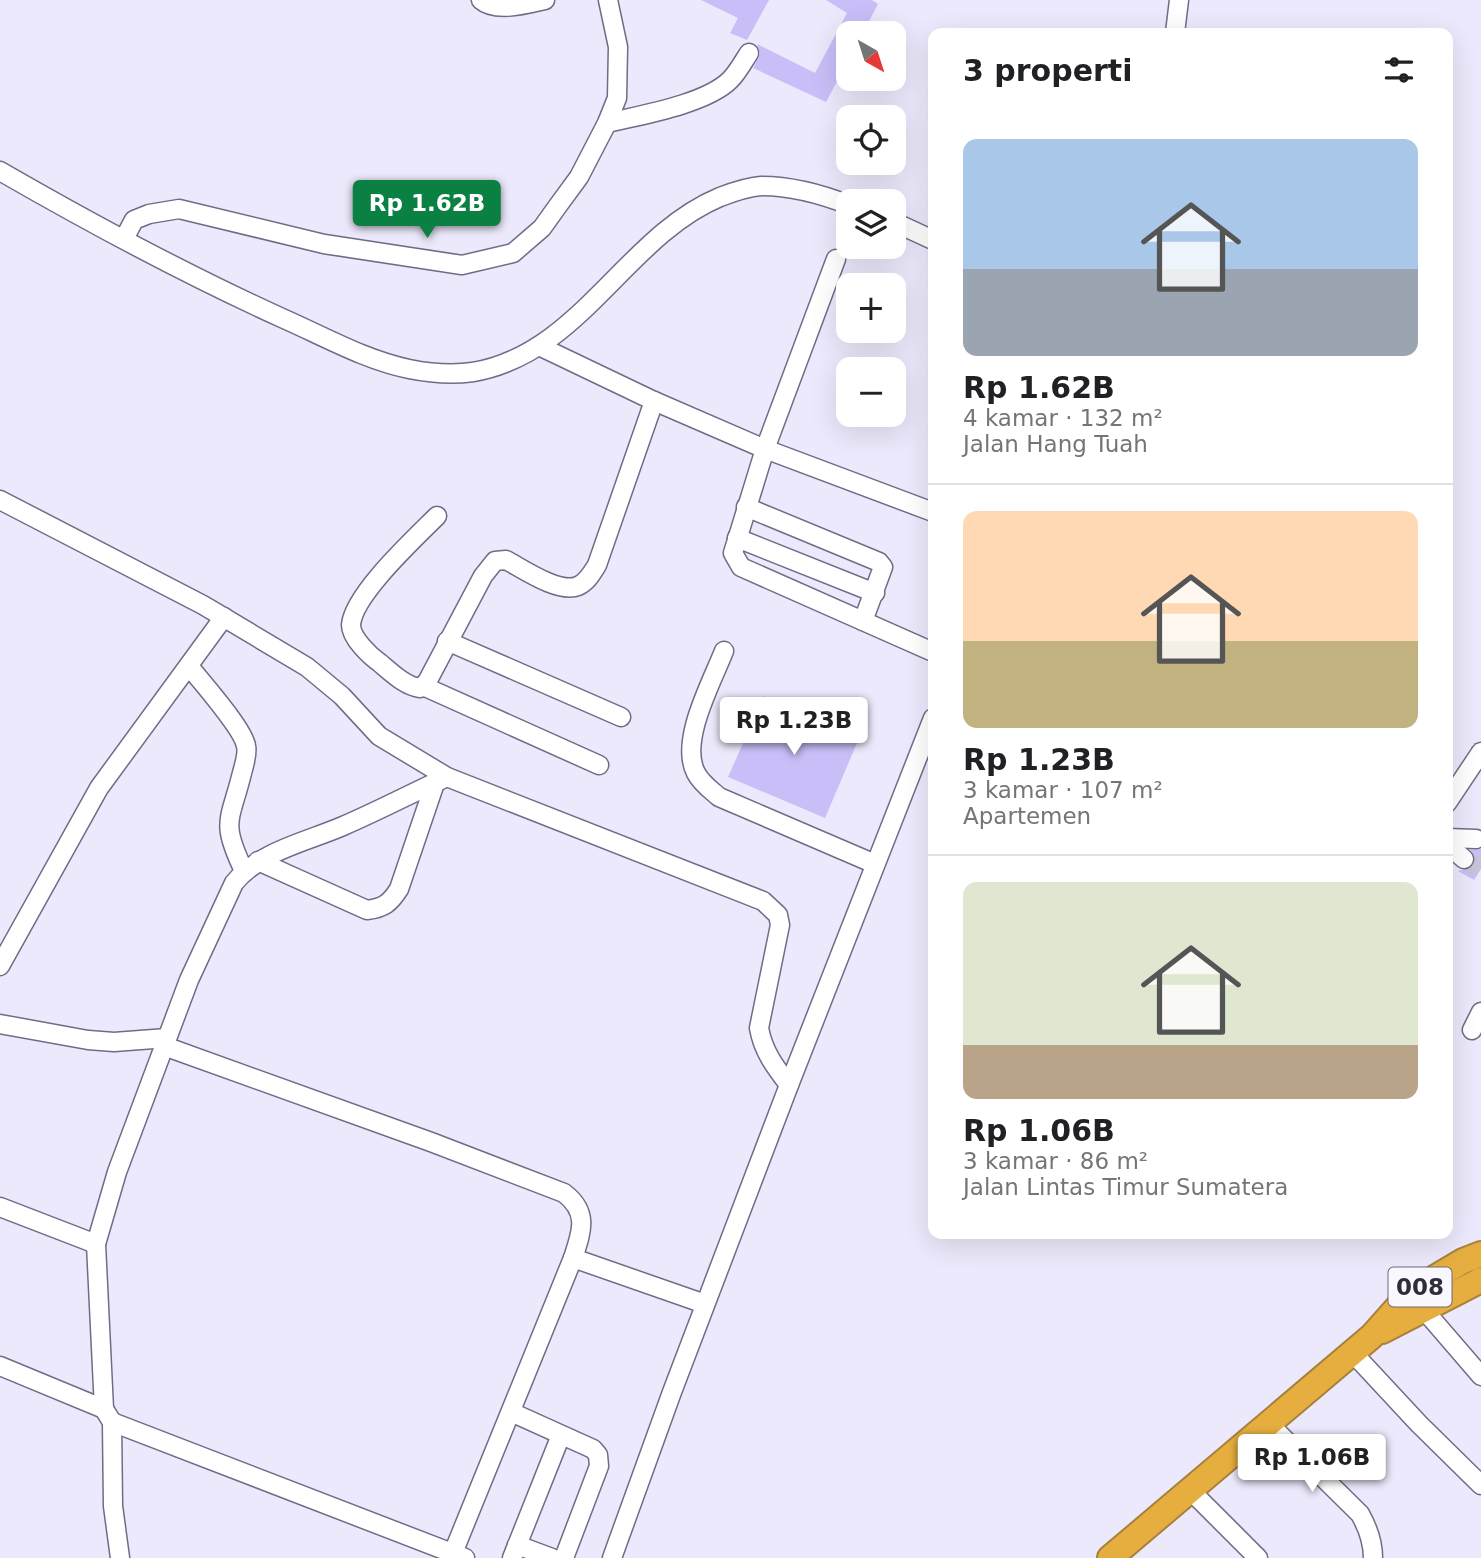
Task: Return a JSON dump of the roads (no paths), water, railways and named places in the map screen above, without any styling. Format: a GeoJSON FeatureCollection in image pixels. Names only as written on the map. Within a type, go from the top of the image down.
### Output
{"type":"FeatureCollection","features":[{"type":"Feature","properties":{"kind":"highway","name":"008"},"geometry":{"type":"LineString","coordinates":[[1110,1558],[1372,1336],[1411,1292],[1463,1261],[1481,1254]]}},
{"type":"Feature","properties":{"kind":"highway","name":"008"},"geometry":{"type":"LineString","coordinates":[[1372,1336],[1481,1280]]}},
{"type":"Feature","properties":{"kind":"street"},"geometry":{"type":"LineString","coordinates":[[481,0],[487,5],[499,7],[545,0]]}},
{"type":"Feature","properties":{"kind":"street"},"geometry":{"type":"LineString","coordinates":[[124,239],[134,220],[149,214],[179,209],[324,244],[462,265],[513,253],[542,228],[579,177],[617,98],[618,47],[608,0]]}},
{"type":"Feature","properties":{"kind":"street"},"geometry":{"type":"LineString","coordinates":[[1176,28],[1179,0]]}},
{"type":"Feature","properties":{"kind":"street"},"geometry":{"type":"LineString","coordinates":[[607,123],[678,105],[716,91],[732,79],[749,53]]}},
{"type":"Feature","properties":{"kind":"street"},"geometry":{"type":"LineString","coordinates":[[0,171],[200,280],[360,353],[409,369],[443,373],[473,372],[506,362],[539,346],[587,306],[674,225],[706,203],[760,186],[792,189],[836,200]]}},
{"type":"Feature","properties":{"kind":"street"},"geometry":{"type":"LineString","coordinates":[[906,228],[928,238]]}},
{"type":"Feature","properties":{"kind":"street"},"geometry":{"type":"LineString","coordinates":[[836,259],[765,449],[733,553],[741,567],[928,650]]}},
{"type":"Feature","properties":{"kind":"street"},"geometry":{"type":"LineString","coordinates":[[539,346],[654,401],[765,449],[928,510]]}},
{"type":"Feature","properties":{"kind":"street"},"geometry":{"type":"LineString","coordinates":[[436,516],[386,568],[359,606],[351,626],[355,636],[373,659],[416,688],[428,682],[483,576],[495,562],[506,560],[566,589],[580,585],[590,577],[597,565],[654,401]]}},
{"type":"Feature","properties":{"kind":"street"},"geometry":{"type":"LineString","coordinates":[[0,500],[224,617],[307,667],[342,696],[379,736],[441,780],[762,901],[772,908],[778,915],[780,925],[759,1028],[768,1057],[789,1085]]}},
{"type":"Feature","properties":{"kind":"street"},"geometry":{"type":"LineString","coordinates":[[746,508],[879,562],[883,567],[863,621]]}},
{"type":"Feature","properties":{"kind":"street"},"geometry":{"type":"LineString","coordinates":[[737,538],[875,593]]}},
{"type":"Feature","properties":{"kind":"street"},"geometry":{"type":"LineString","coordinates":[[0,966],[99,788],[224,617]]}},
{"type":"Feature","properties":{"kind":"street"},"geometry":{"type":"LineString","coordinates":[[447,641],[621,717]]}},
{"type":"Feature","properties":{"kind":"street"},"geometry":{"type":"LineString","coordinates":[[724,651],[694,726],[691,756],[695,772],[719,797],[875,864]]}},
{"type":"Feature","properties":{"kind":"street"},"geometry":{"type":"LineString","coordinates":[[189,666],[238,729],[246,746],[239,784],[229,813],[229,834],[251,866],[367,910],[382,908],[400,889],[441,780]]}},
{"type":"Feature","properties":{"kind":"street"},"geometry":{"type":"LineString","coordinates":[[423,686],[599,765]]}},
{"type":"Feature","properties":{"kind":"street"},"geometry":{"type":"LineString","coordinates":[[612,1558],[705,1304],[928,731]]}},
{"type":"Feature","properties":{"kind":"street"},"geometry":{"type":"LineString","coordinates":[[1453,794],[1481,752]]}},
{"type":"Feature","properties":{"kind":"street"},"geometry":{"type":"LineString","coordinates":[[120,1558],[113,1506],[96,1244],[117,1172],[189,981],[233,883],[251,866],[345,826],[441,780]]}},
{"type":"Feature","properties":{"kind":"street"},"geometry":{"type":"LineString","coordinates":[[1453,841],[1476,839]]}},
{"type":"Feature","properties":{"kind":"street"},"geometry":{"type":"LineString","coordinates":[[1453,847],[1464,859]]}},
{"type":"Feature","properties":{"kind":"street"},"geometry":{"type":"LineString","coordinates":[[1472,1030],[1481,1012]]}},
{"type":"Feature","properties":{"kind":"street"},"geometry":{"type":"LineString","coordinates":[[0,1024],[88,1040],[165,1042],[564,1193],[575,1201],[581,1211],[579,1240],[573,1258],[511,1412],[459,1555],[108,1415],[0,1366]]}},
{"type":"Feature","properties":{"kind":"street"},"geometry":{"type":"LineString","coordinates":[[0,1207],[96,1244]]}},
{"type":"Feature","properties":{"kind":"street"},"geometry":{"type":"LineString","coordinates":[[573,1258],[705,1304]]}},
{"type":"Feature","properties":{"kind":"street"},"geometry":{"type":"LineString","coordinates":[[1425,1311],[1481,1376]]}},
{"type":"Feature","properties":{"kind":"street"},"geometry":{"type":"LineString","coordinates":[[1352,1352],[1481,1485]]}},
{"type":"Feature","properties":{"kind":"street"},"geometry":{"type":"LineString","coordinates":[[511,1412],[593,1449],[598,1455],[599,1465],[564,1558]]}},
{"type":"Feature","properties":{"kind":"street"},"geometry":{"type":"LineString","coordinates":[[1269,1424],[1360,1514],[1368,1529],[1373,1558]]}},
{"type":"Feature","properties":{"kind":"street"},"geometry":{"type":"LineString","coordinates":[[552,1558],[514,1552],[561,1435]]}},
{"type":"Feature","properties":{"kind":"street"},"geometry":{"type":"LineString","coordinates":[[1191,1491],[1258,1558]]}},
{"type":"Feature","properties":{"kind":"tunnel"},"geometry":{"type":"LineString","coordinates":[[1464,859],[1481,869]]}}]}
